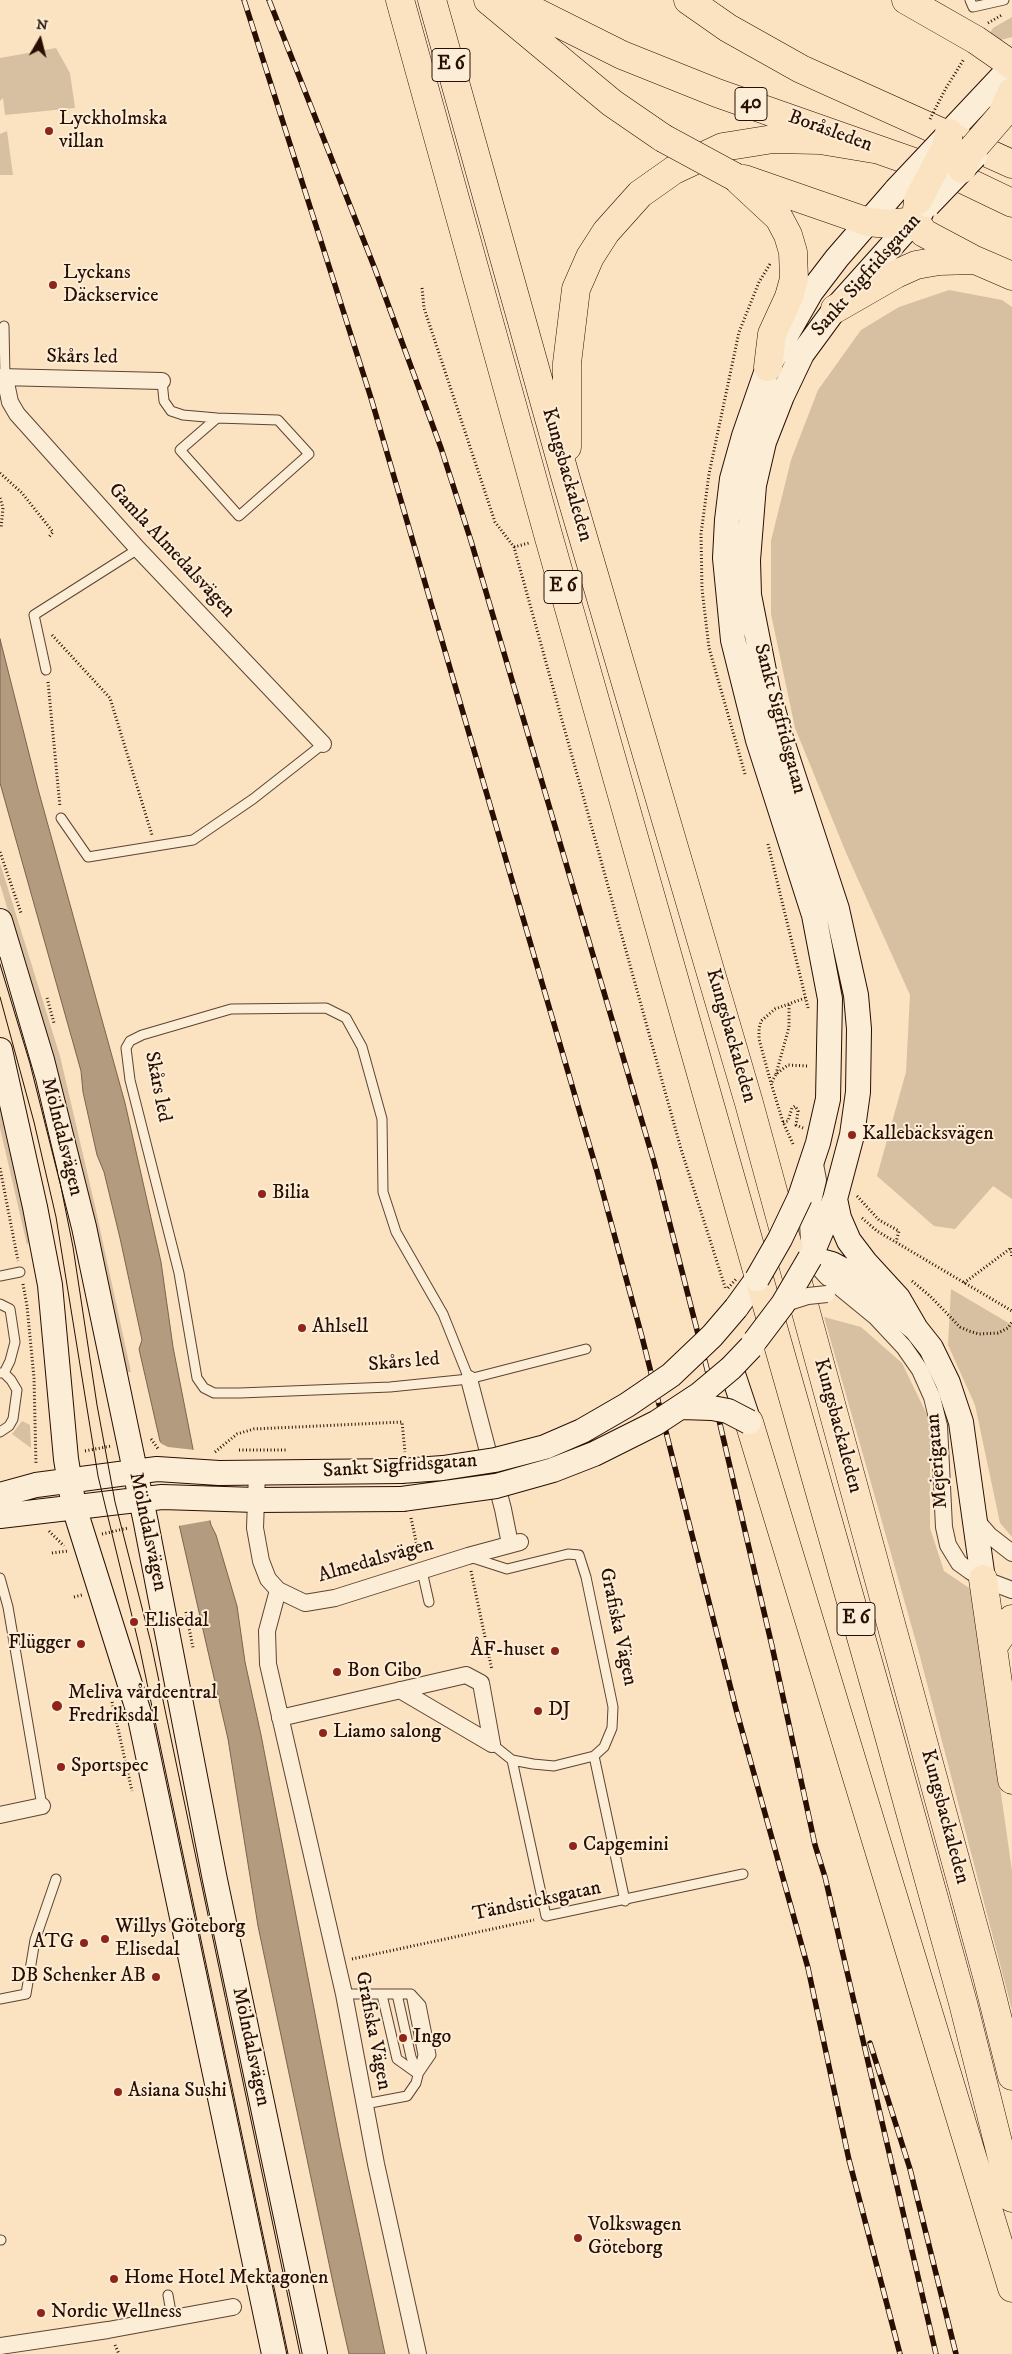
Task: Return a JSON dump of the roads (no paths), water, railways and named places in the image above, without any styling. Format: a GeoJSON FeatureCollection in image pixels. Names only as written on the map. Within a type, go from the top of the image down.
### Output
{"type":"FeatureCollection","features":[{"type":"Feature","properties":{"kind":"highway","name":"Kungsbackaleden"},"geometry":{"type":"LineString","coordinates":[[400,0],[963,2003],[1012,2198]]}},
{"type":"Feature","properties":{"kind":"highway","name":"Kungsbackaleden"},"geometry":{"type":"LineString","coordinates":[[432,0],[566,479],[749,1103],[987,1976],[1012,2076]]}},
{"type":"Feature","properties":{"kind":"highway"},"geometry":{"type":"LineString","coordinates":[[488,0],[612,102],[663,138],[735,177],[868,222],[888,224],[914,204],[946,147],[949,133]]}},
{"type":"Feature","properties":{"kind":"highway","name":"Boråsleden"},"geometry":{"type":"LineString","coordinates":[[512,0],[622,55],[717,93],[962,179],[1012,203]]}},
{"type":"Feature","properties":{"kind":"highway","name":"Boråsleden"},"geometry":{"type":"LineString","coordinates":[[688,0],[728,28],[801,69],[1012,164]]}},
{"type":"Feature","properties":{"kind":"highway"},"geometry":{"type":"LineString","coordinates":[[906,0],[976,40],[1012,65]]}},
{"type":"Feature","properties":{"kind":"highway"},"geometry":{"type":"LineString","coordinates":[[962,169],[969,153],[1009,111]]}},
{"type":"Feature","properties":{"kind":"highway"},"geometry":{"type":"LineString","coordinates":[[566,479],[567,363],[576,289],[590,258],[606,232],[640,194],[674,170],[723,147],[773,139],[820,140],[880,150]]}},
{"type":"Feature","properties":{"kind":"highway"},"geometry":{"type":"LineString","coordinates":[[735,177],[779,218],[788,235],[793,252],[794,278],[789,297],[772,334],[768,366]]}},
{"type":"Feature","properties":{"kind":"highway"},"geometry":{"type":"LineString","coordinates":[[914,204],[924,233],[938,242],[1012,276]]}},
{"type":"Feature","properties":{"kind":"highway"},"geometry":{"type":"LineString","coordinates":[[835,309],[873,286],[916,265],[939,261],[975,260]]}},
{"type":"Feature","properties":{"kind":"highway"},"geometry":{"type":"LineString","coordinates":[[749,1422],[1012,2288]]}},
{"type":"Feature","properties":{"kind":"highway"},"geometry":{"type":"LineString","coordinates":[[983,1579],[1012,1780]]}},
{"type":"Feature","properties":{"kind":"highway"},"geometry":{"type":"LineString","coordinates":[[993,1647],[1012,1619]]}},
{"type":"Feature","properties":{"kind":"main road"},"geometry":{"type":"LineString","coordinates":[[949,133],[1012,65]]}},
{"type":"Feature","properties":{"kind":"main road","name":"Sankt Sigfridsgatan"},"geometry":{"type":"LineString","coordinates":[[0,1516],[141,1498],[170,1497],[406,1504],[496,1486],[553,1470],[594,1454],[630,1437],[680,1407],[731,1368],[751,1347],[783,1304],[815,1259],[849,1200],[852,1136],[858,1092],[859,1029],[856,995],[837,909],[780,735],[768,691],[749,595],[748,560],[754,485],[764,442],[782,396],[802,354],[914,204],[962,169]]}},
{"type":"Feature","properties":{"kind":"main road","name":"Sankt Sigfridsgatan"},"geometry":{"type":"LineString","coordinates":[[0,1495],[36,1485],[135,1471],[162,1460],[206,1463],[257,1473],[404,1461],[443,1468],[494,1460],[545,1447],[582,1431],[627,1406],[671,1375],[712,1336],[729,1301],[763,1269],[800,1197],[814,1157],[828,1099],[831,1047],[829,991],[814,915],[758,740],[733,640],[727,594],[725,558],[732,479],[744,436],[768,366],[811,292],[868,222]]}},
{"type":"Feature","properties":{"kind":"main road","name":"Mölndalsvägen"},"geometry":{"type":"LineString","coordinates":[[0,922],[42,1060],[84,1227],[141,1498],[215,1880],[315,2354]]}},
{"type":"Feature","properties":{"kind":"main road","name":"Mölndalsvägen"},"geometry":{"type":"LineString","coordinates":[[0,1050],[35,1207],[50,1285],[69,1480],[74,1507],[73,1551],[128,1674],[138,1713],[274,2354]]}},
{"type":"Feature","properties":{"kind":"main road","name":"Mejerigatan"},"geometry":{"type":"LineString","coordinates":[[849,1200],[839,1218],[849,1241],[865,1262],[898,1298],[916,1329],[931,1348],[948,1383],[961,1422],[983,1579]]}},
{"type":"Feature","properties":{"kind":"main road"},"geometry":{"type":"LineString","coordinates":[[763,1269],[815,1259]]}},
{"type":"Feature","properties":{"kind":"main road","name":"Mejerigatan"},"geometry":{"type":"LineString","coordinates":[[815,1259],[832,1264],[847,1272],[916,1329]]}},
{"type":"Feature","properties":{"kind":"main road","name":"Sankt Sigfridsgatan"},"geometry":{"type":"LineString","coordinates":[[729,1301],[731,1368],[749,1422]]}},
{"type":"Feature","properties":{"kind":"main road"},"geometry":{"type":"LineString","coordinates":[[680,1407],[712,1408],[728,1411],[749,1422]]}},
{"type":"Feature","properties":{"kind":"street","name":"Skårs led"},"geometry":{"type":"LineString","coordinates":[[2,377],[162,381]]}},
{"type":"Feature","properties":{"kind":"street","name":"Gamla Almedalsvägen"},"geometry":{"type":"LineString","coordinates":[[2,377],[16,414],[138,549],[323,744]]}},
{"type":"Feature","properties":{"kind":"street"},"geometry":{"type":"LineString","coordinates":[[814,1157],[818,1180],[808,1223],[815,1259]]}},
{"type":"Feature","properties":{"kind":"street","name":"Mejerigatan"},"geometry":{"type":"LineString","coordinates":[[815,1259],[851,1297],[876,1318],[904,1347],[920,1370],[932,1397],[939,1426],[944,1527],[948,1546],[959,1563],[983,1579],[1012,1590]]}},
{"type":"Feature","properties":{"kind":"street"},"geometry":{"type":"LineString","coordinates":[[783,1304],[808,1296],[827,1294],[851,1297]]}},
{"type":"Feature","properties":{"kind":"street","name":"Skårs led"},"geometry":{"type":"LineString","coordinates":[[469,1379],[515,1543]]}},
{"type":"Feature","properties":{"kind":"street"},"geometry":{"type":"LineString","coordinates":[[257,1473],[255,1528],[261,1561],[268,1579],[278,1590]]}},
{"type":"Feature","properties":{"kind":"street","name":"Mejerigatan"},"geometry":{"type":"LineString","coordinates":[[976,1520],[989,1534],[1012,1553]]}},
{"type":"Feature","properties":{"kind":"street","name":"Almedalsvägen"},"geometry":{"type":"LineString","coordinates":[[278,1590],[305,1603],[335,1598],[515,1543]]}},
{"type":"Feature","properties":{"kind":"street","name":"Grafiska Vägen"},"geometry":{"type":"LineString","coordinates":[[278,1590],[267,1630],[268,1664],[344,1994],[365,2104],[418,2354]]}},
{"type":"Feature","properties":{"kind":"street"},"geometry":{"type":"LineString","coordinates":[[280,1718],[466,1675],[481,1683],[492,1744]]}},
{"type":"Feature","properties":{"kind":"street"},"geometry":{"type":"LineString","coordinates":[[400,1690],[492,1744]]}},
{"type":"Feature","properties":{"kind":"street"},"geometry":{"type":"LineString","coordinates":[[0,1815],[42,1806]]}},
{"type":"Feature","properties":{"kind":"street"},"geometry":{"type":"LineString","coordinates":[[0,2346],[232,2307]]}},
{"type":"Feature","properties":{"kind":"lane"},"geometry":{"type":"LineString","coordinates":[[970,0],[973,7],[1004,0]]}},
{"type":"Feature","properties":{"kind":"lane"},"geometry":{"type":"LineString","coordinates":[[2,377],[4,326]]}},
{"type":"Feature","properties":{"kind":"lane"},"geometry":{"type":"LineString","coordinates":[[162,381],[164,401],[172,411],[183,415],[217,418],[278,420],[309,454],[239,516],[180,450],[217,418]]}},
{"type":"Feature","properties":{"kind":"lane"},"geometry":{"type":"LineString","coordinates":[[46,670],[34,615],[138,549]]}},
{"type":"Feature","properties":{"kind":"lane"},"geometry":{"type":"LineString","coordinates":[[61,818],[88,857],[193,840],[253,799],[323,744]]}},
{"type":"Feature","properties":{"kind":"lane","name":"Skårs led"},"geometry":{"type":"LineString","coordinates":[[326,1008],[346,1018],[362,1047],[382,1119],[383,1192],[396,1232],[443,1314],[469,1379],[390,1387],[240,1393],[214,1393],[204,1388],[198,1378],[179,1273],[130,1080],[126,1048],[130,1041],[142,1035],[231,1009],[326,1008]]}},
{"type":"Feature","properties":{"kind":"lane"},"geometry":{"type":"LineString","coordinates":[[0,1276],[20,1272]]}},
{"type":"Feature","properties":{"kind":"lane"},"geometry":{"type":"LineString","coordinates":[[0,1304],[10,1309],[15,1342],[10,1361],[2,1373],[17,1390],[13,1419],[0,1432]]}},
{"type":"Feature","properties":{"kind":"lane"},"geometry":{"type":"LineString","coordinates":[[469,1379],[586,1349]]}},
{"type":"Feature","properties":{"kind":"lane","name":"Grafiska Vägen"},"geometry":{"type":"LineString","coordinates":[[468,1556],[507,1569],[568,1554],[579,1556],[586,1577],[613,1707],[612,1728],[604,1747],[594,1756]]}},
{"type":"Feature","properties":{"kind":"lane"},"geometry":{"type":"LineString","coordinates":[[422,1571],[429,1602]]}},
{"type":"Feature","properties":{"kind":"lane"},"geometry":{"type":"LineString","coordinates":[[0,1578],[8,1607],[42,1806]]}},
{"type":"Feature","properties":{"kind":"lane"},"geometry":{"type":"LineString","coordinates":[[492,1744],[512,1760],[554,1766],[594,1756],[625,1901]]}},
{"type":"Feature","properties":{"kind":"lane","name":"Tändsticksgatan"},"geometry":{"type":"LineString","coordinates":[[512,1760],[546,1916],[625,1901],[744,1874]]}},
{"type":"Feature","properties":{"kind":"lane"},"geometry":{"type":"LineString","coordinates":[[0,1999],[26,1994],[35,1940],[56,1879]]}},
{"type":"Feature","properties":{"kind":"lane"},"geometry":{"type":"LineString","coordinates":[[344,1994],[411,1994],[423,2054],[416,2083],[407,2096],[365,2104]]}},
{"type":"Feature","properties":{"kind":"lane"},"geometry":{"type":"LineString","coordinates":[[382,1994],[397,2059],[418,2074]]}},
{"type":"Feature","properties":{"kind":"lane"},"geometry":{"type":"LineString","coordinates":[[397,1994],[411,2057],[418,2074]]}},
{"type":"Feature","properties":{"kind":"lane"},"geometry":{"type":"LineString","coordinates":[[168,2296],[172,2318]]}},
{"type":"Feature","properties":{"kind":"tram line"},"geometry":{"type":"LineString","coordinates":[[0,957],[36,1081],[60,1182],[73,1247],[97,1405],[115,1502],[151,1643],[300,2354]]}},
{"type":"Feature","properties":{"kind":"tram line"},"geometry":{"type":"LineString","coordinates":[[0,997],[34,1122],[56,1217],[98,1476],[139,1645],[288,2354]]}},
{"type":"Feature","properties":{"kind":"railway"},"geometry":{"type":"LineString","coordinates":[[244,0],[371,398],[597,1171],[642,1337],[736,1709],[808,1968],[849,2160],[900,2354]]}},
{"type":"Feature","properties":{"kind":"railway"},"geometry":{"type":"LineString","coordinates":[[269,0],[375,269],[441,448],[471,541],[654,1162],[708,1373],[772,1646],[815,1845],[825,1877],[936,2354]]}},
{"type":"Feature","properties":{"kind":"railway"},"geometry":{"type":"LineString","coordinates":[[870,2043],[910,2169],[956,2354]]}},
{"type":"Feature","properties":{"kind":"place","name":"Lyckholmska villan"},"geometry":{"type":"Point","coordinates":[49,131]}},
{"type":"Feature","properties":{"kind":"place","name":"Lyckans Däckservice"},"geometry":{"type":"Point","coordinates":[53,285]}},
{"type":"Feature","properties":{"kind":"place","name":"Kallebäcksvägen"},"geometry":{"type":"Point","coordinates":[852,1135]}},
{"type":"Feature","properties":{"kind":"place","name":"Bilia"},"geometry":{"type":"Point","coordinates":[262,1194]}},
{"type":"Feature","properties":{"kind":"place","name":"Ahlsell"},"geometry":{"type":"Point","coordinates":[302,1328]}},
{"type":"Feature","properties":{"kind":"place","name":"Elisedal"},"geometry":{"type":"Point","coordinates":[134,1622]}},
{"type":"Feature","properties":{"kind":"place","name":"Flügger"},"geometry":{"type":"Point","coordinates":[81,1644]}},
{"type":"Feature","properties":{"kind":"place","name":"ÅF-huset"},"geometry":{"type":"Point","coordinates":[555,1651]}},
{"type":"Feature","properties":{"kind":"place","name":"Bon Cibo"},"geometry":{"type":"Point","coordinates":[337,1672]}},
{"type":"Feature","properties":{"kind":"place","name":"Meliva vårdcentral Fredriksdal"},"geometry":{"type":"Point","coordinates":[57,1706]}},
{"type":"Feature","properties":{"kind":"place","name":"DJ"},"geometry":{"type":"Point","coordinates":[538,1711]}},
{"type":"Feature","properties":{"kind":"place","name":"Liamo salong"},"geometry":{"type":"Point","coordinates":[323,1733]}},
{"type":"Feature","properties":{"kind":"place","name":"Sportspec"},"geometry":{"type":"Point","coordinates":[61,1767]}},
{"type":"Feature","properties":{"kind":"place","name":"Capgemini"},"geometry":{"type":"Point","coordinates":[573,1846]}},
{"type":"Feature","properties":{"kind":"place","name":"Willys Göteborg Elisedal"},"geometry":{"type":"Point","coordinates":[105,1939]}},
{"type":"Feature","properties":{"kind":"place","name":"ATG"},"geometry":{"type":"Point","coordinates":[84,1943]}},
{"type":"Feature","properties":{"kind":"place","name":"DB Schenker AB"},"geometry":{"type":"Point","coordinates":[156,1977]}},
{"type":"Feature","properties":{"kind":"place","name":"Ingo"},"geometry":{"type":"Point","coordinates":[403,2038]}},
{"type":"Feature","properties":{"kind":"place","name":"Asiana Sushi"},"geometry":{"type":"Point","coordinates":[118,2092]}},
{"type":"Feature","properties":{"kind":"place","name":"Volkswagen Göteborg"},"geometry":{"type":"Point","coordinates":[578,2238]}},
{"type":"Feature","properties":{"kind":"place","name":"Home Hotel Mektagonen"},"geometry":{"type":"Point","coordinates":[114,2279]}},
{"type":"Feature","properties":{"kind":"place","name":"Nordic Wellness"},"geometry":{"type":"Point","coordinates":[41,2313]}}]}
